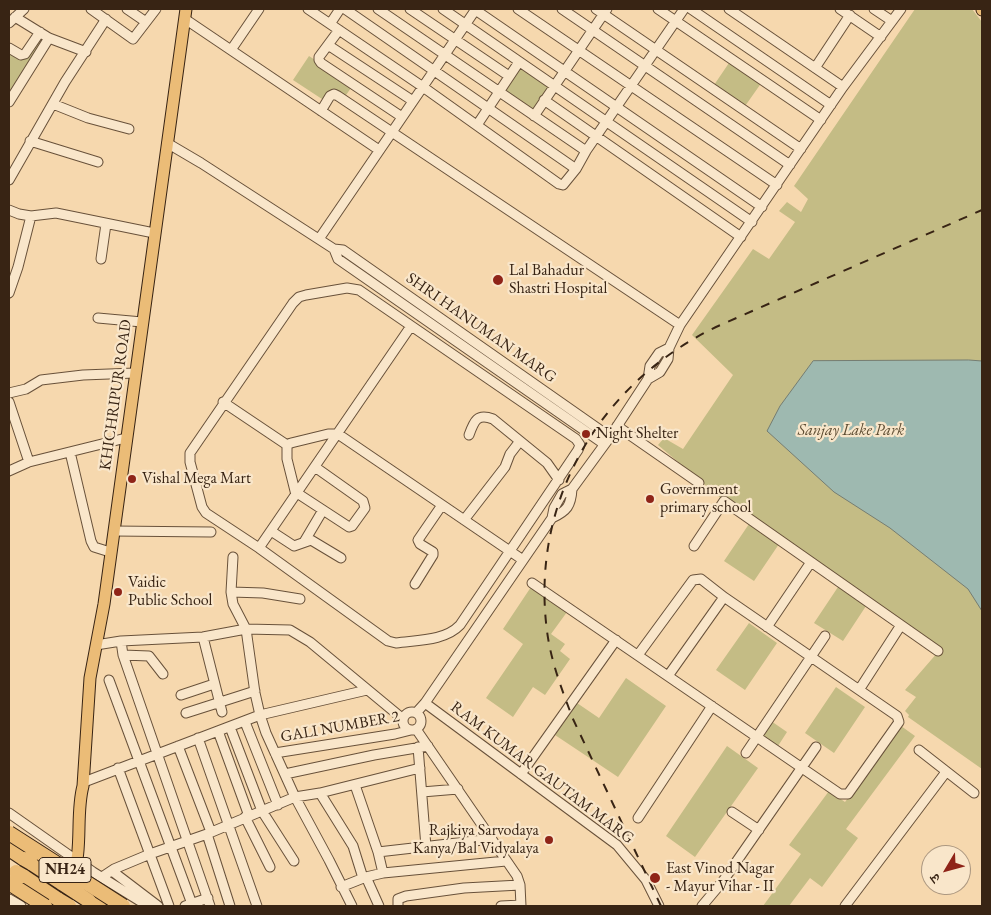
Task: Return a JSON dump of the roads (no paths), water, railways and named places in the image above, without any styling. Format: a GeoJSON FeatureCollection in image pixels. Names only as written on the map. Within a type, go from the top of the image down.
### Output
{"type":"FeatureCollection","features":[{"type":"Feature","properties":{"kind":"highway","name":"NH24"},"geometry":{"type":"LineString","coordinates":[[9,833],[125,903]]}},
{"type":"Feature","properties":{"kind":"highway"},"geometry":{"type":"LineString","coordinates":[[9,849],[94,903]]}},
{"type":"Feature","properties":{"kind":"highway","name":"NH24"},"geometry":{"type":"LineString","coordinates":[[14,875],[45,906]]}},
{"type":"Feature","properties":{"kind":"highway"},"geometry":{"type":"LineString","coordinates":[[14,875],[64,905]]}},
{"type":"Feature","properties":{"kind":"main road","name":"KHICHRIPUR ROAD"},"geometry":{"type":"LineString","coordinates":[[64,905],[78,862],[80,796],[84,784],[90,678],[104,604],[185,14]]}},
{"type":"Feature","properties":{"kind":"street"},"geometry":{"type":"LineString","coordinates":[[24,9],[12,20],[49,38],[86,52]]}},
{"type":"Feature","properties":{"kind":"street"},"geometry":{"type":"LineString","coordinates":[[92,9],[131,38],[135,37],[155,9]]}},
{"type":"Feature","properties":{"kind":"street"},"geometry":{"type":"LineString","coordinates":[[127,9],[146,22]]}},
{"type":"Feature","properties":{"kind":"street"},"geometry":{"type":"LineString","coordinates":[[231,50],[259,9]]}},
{"type":"Feature","properties":{"kind":"street"},"geometry":{"type":"LineString","coordinates":[[308,9],[563,185],[576,169],[684,9]]}},
{"type":"Feature","properties":{"kind":"street"},"geometry":{"type":"LineString","coordinates":[[330,24],[340,9]]}},
{"type":"Feature","properties":{"kind":"street"},"geometry":{"type":"LineString","coordinates":[[345,9],[576,169]]}},
{"type":"Feature","properties":{"kind":"street"},"geometry":{"type":"LineString","coordinates":[[410,9],[509,76]]}},
{"type":"Feature","properties":{"kind":"street"},"geometry":{"type":"LineString","coordinates":[[443,9],[752,222]]}},
{"type":"Feature","properties":{"kind":"street"},"geometry":{"type":"LineString","coordinates":[[319,239],[475,9],[762,207]]}},
{"type":"Feature","properties":{"kind":"street"},"geometry":{"type":"LineString","coordinates":[[518,9],[777,185]]}},
{"type":"Feature","properties":{"kind":"street"},"geometry":{"type":"LineString","coordinates":[[562,9],[790,165]]}},
{"type":"Feature","properties":{"kind":"street"},"geometry":{"type":"LineString","coordinates":[[658,9],[821,120]]}},
{"type":"Feature","properties":{"kind":"street"},"geometry":{"type":"LineString","coordinates":[[691,9],[831,105]]}},
{"type":"Feature","properties":{"kind":"street"},"geometry":{"type":"LineString","coordinates":[[729,9],[741,12],[843,87]]}},
{"type":"Feature","properties":{"kind":"street"},"geometry":{"type":"LineString","coordinates":[[840,9],[881,37]]}},
{"type":"Feature","properties":{"kind":"street"},"geometry":{"type":"LineString","coordinates":[[874,9],[892,21]]}},
{"type":"Feature","properties":{"kind":"street"},"geometry":{"type":"LineString","coordinates":[[425,703],[552,518],[563,513],[571,500],[572,489],[648,379],[660,372],[668,359],[668,348],[680,325],[843,87],[901,9]]}},
{"type":"Feature","properties":{"kind":"street"},"geometry":{"type":"LineString","coordinates":[[384,10],[445,55],[586,152]]}},
{"type":"Feature","properties":{"kind":"street"},"geometry":{"type":"LineString","coordinates":[[534,116],[592,29],[602,10],[656,50],[801,150]]}},
{"type":"Feature","properties":{"kind":"street"},"geometry":{"type":"LineString","coordinates":[[185,14],[231,50],[379,150]]}},
{"type":"Feature","properties":{"kind":"street"},"geometry":{"type":"LineString","coordinates":[[815,68],[850,16]]}},
{"type":"Feature","properties":{"kind":"street"},"geometry":{"type":"LineString","coordinates":[[9,180],[30,141],[106,19]]}},
{"type":"Feature","properties":{"kind":"street"},"geometry":{"type":"LineString","coordinates":[[339,30],[319,60],[402,117]]}},
{"type":"Feature","properties":{"kind":"street"},"geometry":{"type":"LineString","coordinates":[[9,48],[20,55],[25,54],[40,32]]}},
{"type":"Feature","properties":{"kind":"street"},"geometry":{"type":"LineString","coordinates":[[9,102],[49,38]]}},
{"type":"Feature","properties":{"kind":"street"},"geometry":{"type":"LineString","coordinates":[[328,45],[413,101]]}},
{"type":"Feature","properties":{"kind":"street"},"geometry":{"type":"LineString","coordinates":[[476,125],[519,62]]}},
{"type":"Feature","properties":{"kind":"street"},"geometry":{"type":"LineString","coordinates":[[345,101],[355,86]]}},
{"type":"Feature","properties":{"kind":"street"},"geometry":{"type":"LineString","coordinates":[[321,111],[330,96],[334,94],[680,325]]}},
{"type":"Feature","properties":{"kind":"street"},"geometry":{"type":"LineString","coordinates":[[544,100],[741,237]]}},
{"type":"Feature","properties":{"kind":"street"},"geometry":{"type":"LineString","coordinates":[[53,104],[88,118],[129,129]]}},
{"type":"Feature","properties":{"kind":"street"},"geometry":{"type":"LineString","coordinates":[[30,141],[98,162]]}},
{"type":"Feature","properties":{"kind":"street","name":"SHRI HANUMAN MARG"},"geometry":{"type":"LineString","coordinates":[[167,143],[334,249],[343,250],[607,440]]}},
{"type":"Feature","properties":{"kind":"street"},"geometry":{"type":"LineString","coordinates":[[9,210],[30,216],[56,213],[154,233]]}},
{"type":"Feature","properties":{"kind":"street"},"geometry":{"type":"LineString","coordinates":[[9,293],[18,267],[30,216]]}},
{"type":"Feature","properties":{"kind":"street"},"geometry":{"type":"LineString","coordinates":[[101,259],[106,224]]}},
{"type":"Feature","properties":{"kind":"street"},"geometry":{"type":"LineString","coordinates":[[353,288],[359,290],[411,326],[576,439],[580,445],[559,480],[460,626],[446,636],[396,642],[388,641],[259,548],[206,513],[202,507],[190,462],[190,453],[288,309],[300,297],[353,288]]}},
{"type":"Feature","properties":{"kind":"street"},"geometry":{"type":"LineString","coordinates":[[98,318],[142,322]]}},
{"type":"Feature","properties":{"kind":"street"},"geometry":{"type":"LineString","coordinates":[[259,548],[411,326]]}},
{"type":"Feature","properties":{"kind":"street"},"geometry":{"type":"LineString","coordinates":[[9,393],[26,389],[41,380],[83,375],[135,373]]}},
{"type":"Feature","properties":{"kind":"street"},"geometry":{"type":"LineString","coordinates":[[9,402],[30,462]]}},
{"type":"Feature","properties":{"kind":"street"},"geometry":{"type":"LineString","coordinates":[[223,402],[287,445]]}},
{"type":"Feature","properties":{"kind":"street"},"geometry":{"type":"LineString","coordinates":[[469,435],[476,420],[483,416],[493,419],[547,463],[559,480]]}},
{"type":"Feature","properties":{"kind":"street"},"geometry":{"type":"LineString","coordinates":[[617,426],[699,483]]}},
{"type":"Feature","properties":{"kind":"street"},"geometry":{"type":"LineString","coordinates":[[287,445],[328,434],[338,434],[523,560]]}},
{"type":"Feature","properties":{"kind":"street"},"geometry":{"type":"LineString","coordinates":[[9,470],[30,462],[126,438]]}},
{"type":"Feature","properties":{"kind":"street"},"geometry":{"type":"LineString","coordinates":[[464,520],[505,467],[510,454],[520,441]]}},
{"type":"Feature","properties":{"kind":"street"},"geometry":{"type":"LineString","coordinates":[[287,445],[287,459],[297,494],[350,527],[365,506],[363,501],[315,467]]}},
{"type":"Feature","properties":{"kind":"street"},"geometry":{"type":"LineString","coordinates":[[70,452],[91,541],[94,546],[110,552]]}},
{"type":"Feature","properties":{"kind":"street"},"geometry":{"type":"LineString","coordinates":[[694,546],[724,501],[938,651]]}},
{"type":"Feature","properties":{"kind":"street"},"geometry":{"type":"LineString","coordinates":[[415,584],[433,555],[418,540],[442,505]]}},
{"type":"Feature","properties":{"kind":"street"},"geometry":{"type":"LineString","coordinates":[[304,542],[323,510]]}},
{"type":"Feature","properties":{"kind":"street"},"geometry":{"type":"LineString","coordinates":[[114,531],[211,532]]}},
{"type":"Feature","properties":{"kind":"street"},"geometry":{"type":"LineString","coordinates":[[271,531],[294,546],[311,540],[341,558]]}},
{"type":"Feature","properties":{"kind":"street"},"geometry":{"type":"LineString","coordinates":[[233,557],[231,592],[233,604],[246,629],[260,715],[295,797],[352,906]]}},
{"type":"Feature","properties":{"kind":"street"},"geometry":{"type":"LineString","coordinates":[[767,627],[811,562]]}},
{"type":"Feature","properties":{"kind":"street"},"geometry":{"type":"LineString","coordinates":[[532,583],[638,656],[712,706],[801,768],[840,794],[848,794],[899,720],[897,716],[724,597],[701,579],[693,580],[638,656]]}},
{"type":"Feature","properties":{"kind":"street"},"geometry":{"type":"LineString","coordinates":[[231,592],[263,593],[300,599]]}},
{"type":"Feature","properties":{"kind":"street"},"geometry":{"type":"LineString","coordinates":[[668,676],[724,597]]}},
{"type":"Feature","properties":{"kind":"street"},"geometry":{"type":"LineString","coordinates":[[859,690],[901,625]]}},
{"type":"Feature","properties":{"kind":"street"},"geometry":{"type":"LineString","coordinates":[[96,645],[121,641],[204,637],[246,629],[290,630],[310,642],[403,719]]}},
{"type":"Feature","properties":{"kind":"street"},"geometry":{"type":"LineString","coordinates":[[746,753],[825,636]]}},
{"type":"Feature","properties":{"kind":"street"},"geometry":{"type":"LineString","coordinates":[[204,637],[222,712]]}},
{"type":"Feature","properties":{"kind":"street"},"geometry":{"type":"LineString","coordinates":[[521,774],[616,640]]}},
{"type":"Feature","properties":{"kind":"street"},"geometry":{"type":"LineString","coordinates":[[109,680],[172,847],[188,905],[209,902],[123,656],[121,641]]}},
{"type":"Feature","properties":{"kind":"street"},"geometry":{"type":"LineString","coordinates":[[123,656],[149,656],[163,674]]}},
{"type":"Feature","properties":{"kind":"street"},"geometry":{"type":"LineString","coordinates":[[181,695],[214,684]]}},
{"type":"Feature","properties":{"kind":"street"},"geometry":{"type":"LineString","coordinates":[[84,784],[118,768],[260,715],[367,690]]}},
{"type":"Feature","properties":{"kind":"street"},"geometry":{"type":"LineString","coordinates":[[186,713],[255,691]]}},
{"type":"Feature","properties":{"kind":"street","name":"RAM KUMAR GAUTAM MARG"},"geometry":{"type":"LineString","coordinates":[[416,713],[425,703],[617,845],[646,880],[658,906]]}},
{"type":"Feature","properties":{"kind":"street"},"geometry":{"type":"LineString","coordinates":[[638,818],[712,706]]}},
{"type":"Feature","properties":{"kind":"street"},"geometry":{"type":"LineString","coordinates":[[413,729],[421,722],[419,715],[413,712],[406,713],[403,719],[404,726],[413,729],[428,746],[517,876],[520,885],[521,906],[501,906]]}},
{"type":"Feature","properties":{"kind":"street"},"geometry":{"type":"LineString","coordinates":[[245,722],[278,805]]}},
{"type":"Feature","properties":{"kind":"street"},"geometry":{"type":"LineString","coordinates":[[230,727],[262,812],[294,861]]}},
{"type":"Feature","properties":{"kind":"street","name":"GALI NUMBER 2"},"geometry":{"type":"LineString","coordinates":[[275,753],[387,736],[413,729]]}},
{"type":"Feature","properties":{"kind":"street"},"geometry":{"type":"LineString","coordinates":[[218,732],[247,817],[270,867]]}},
{"type":"Feature","properties":{"kind":"street"},"geometry":{"type":"LineString","coordinates":[[198,738],[257,906]]}},
{"type":"Feature","properties":{"kind":"street"},"geometry":{"type":"LineString","coordinates":[[178,746],[209,833],[230,906]]}},
{"type":"Feature","properties":{"kind":"street"},"geometry":{"type":"LineString","coordinates":[[285,774],[428,746]]}},
{"type":"Feature","properties":{"kind":"street"},"geometry":{"type":"LineString","coordinates":[[418,747],[426,847]]}},
{"type":"Feature","properties":{"kind":"street"},"geometry":{"type":"LineString","coordinates":[[702,906],[720,886],[816,747]]}},
{"type":"Feature","properties":{"kind":"street"},"geometry":{"type":"LineString","coordinates":[[919,750],[974,793]]}},
{"type":"Feature","properties":{"kind":"street"},"geometry":{"type":"LineString","coordinates":[[118,768],[169,906]]}},
{"type":"Feature","properties":{"kind":"street"},"geometry":{"type":"LineString","coordinates":[[102,877],[112,870],[150,854],[189,841],[295,797],[320,793],[420,768]]}},
{"type":"Feature","properties":{"kind":"street"},"geometry":{"type":"LineString","coordinates":[[846,906],[946,772]]}},
{"type":"Feature","properties":{"kind":"street"},"geometry":{"type":"LineString","coordinates":[[354,785],[378,852],[383,873]]}},
{"type":"Feature","properties":{"kind":"street"},"geometry":{"type":"LineString","coordinates":[[422,792],[458,789]]}},
{"type":"Feature","properties":{"kind":"street"},"geometry":{"type":"LineString","coordinates":[[320,793],[353,846],[364,878],[379,906]]}},
{"type":"Feature","properties":{"kind":"street"},"geometry":{"type":"LineString","coordinates":[[732,812],[759,830]]}},
{"type":"Feature","properties":{"kind":"street"},"geometry":{"type":"LineString","coordinates":[[9,813],[102,877],[125,903],[148,906]]}},
{"type":"Feature","properties":{"kind":"street"},"geometry":{"type":"LineString","coordinates":[[9,890],[37,846],[37,833]]}},
{"type":"Feature","properties":{"kind":"street"},"geometry":{"type":"LineString","coordinates":[[378,852],[492,839]]}},
{"type":"Feature","properties":{"kind":"street"},"geometry":{"type":"LineString","coordinates":[[341,887],[383,873],[506,861]]}},
{"type":"Feature","properties":{"kind":"street"},"geometry":{"type":"LineString","coordinates":[[112,870],[158,906]]}},
{"type":"Feature","properties":{"kind":"street"},"geometry":{"type":"LineString","coordinates":[[398,906],[398,899],[406,896],[464,888],[520,885]]}},
{"type":"Feature","properties":{"kind":"street"},"geometry":{"type":"LineString","coordinates":[[9,899],[21,906]]}},
{"type":"Feature","properties":{"kind":"water"},"geometry":{"type":"Polygon","coordinates":[[[813,361],[982,361],[982,611],[968,589],[890,528],[834,492],[767,431],[780,406],[813,361]]]}},
{"type":"Feature","properties":{"kind":"railway"},"geometry":{"type":"LineString","coordinates":[[661,906],[573,719],[551,654],[547,631],[545,583],[550,537],[562,492],[582,451],[607,414],[638,380],[675,351],[716,327],[982,210]]}},
{"type":"Feature","properties":{"kind":"place","name":"Lal Bahadur Shastri Hospital"},"geometry":{"type":"Point","coordinates":[498,280]}},
{"type":"Feature","properties":{"kind":"place","name":"Night Shelter"},"geometry":{"type":"Point","coordinates":[586,434]}},
{"type":"Feature","properties":{"kind":"place","name":"Vishal Mega Mart"},"geometry":{"type":"Point","coordinates":[132,479]}},
{"type":"Feature","properties":{"kind":"place","name":"Government primary school"},"geometry":{"type":"Point","coordinates":[650,499]}},
{"type":"Feature","properties":{"kind":"place","name":"Vaidic Public School"},"geometry":{"type":"Point","coordinates":[118,592]}},
{"type":"Feature","properties":{"kind":"place","name":"Rajkiya Sarvodaya Kanya/Bal Vidyalaya"},"geometry":{"type":"Point","coordinates":[549,840]}},
{"type":"Feature","properties":{"kind":"place","name":"East Vinod Nagar - Mayur Vihar - II"},"geometry":{"type":"Point","coordinates":[655,878]}},
{"type":"Feature","properties":{"kind":"park label","name":"Sanjay Lake Park"},"geometry":{"type":"Point","coordinates":[851,431]}}]}
